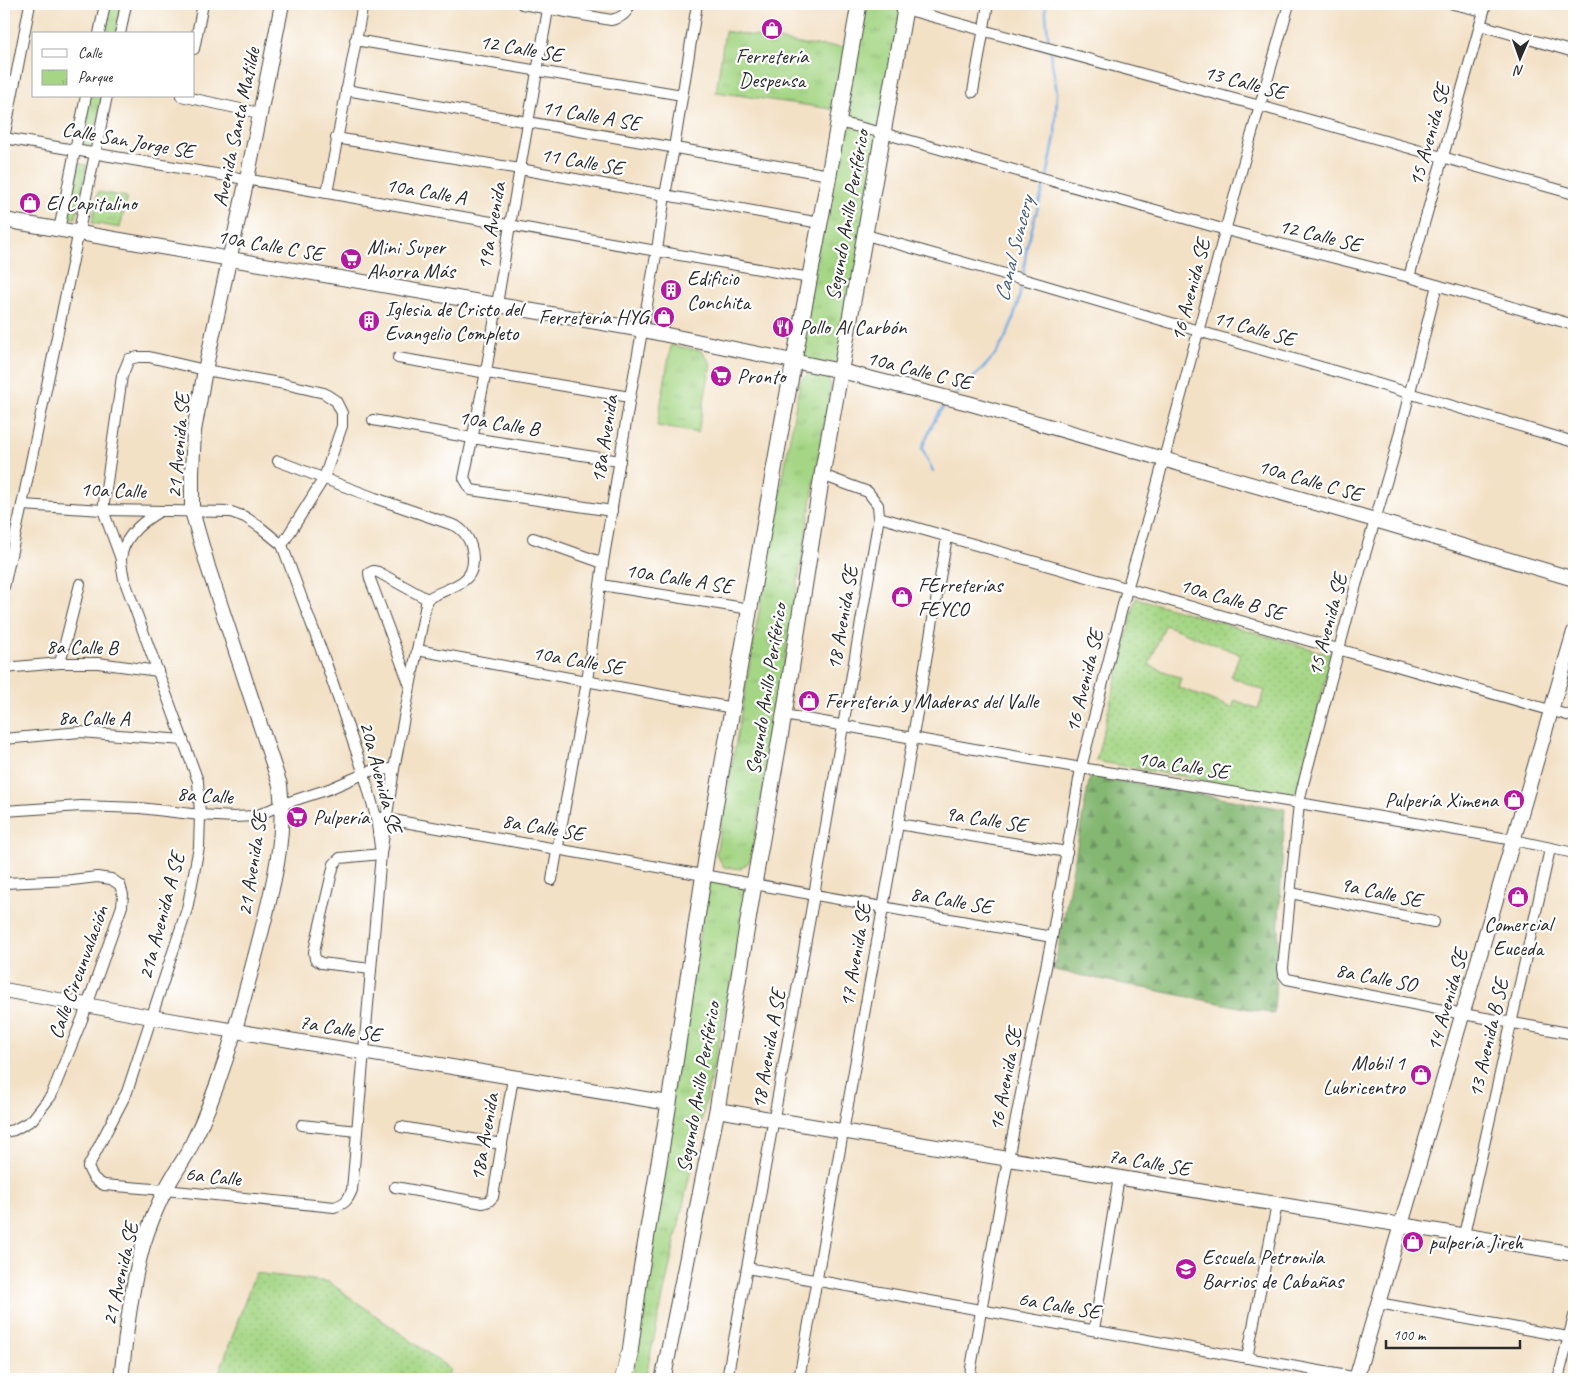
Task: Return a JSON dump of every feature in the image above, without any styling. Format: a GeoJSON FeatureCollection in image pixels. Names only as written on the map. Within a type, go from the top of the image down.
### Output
{"type":"FeatureCollection","features":[{"type":"Feature","properties":{"kind":"highway"},"geometry":{"type":"LineString","coordinates":[[626,1379],[629,1357]]}},
{"type":"Feature","properties":{"kind":"main road","name":"Segundo Anillo Periférico"},"geometry":{"type":"LineString","coordinates":[[629,1357],[640,1276],[704,875],[794,361],[830,175],[858,4]]}},
{"type":"Feature","properties":{"kind":"main road","name":"Segundo Anillo Periférico"},"geometry":{"type":"LineString","coordinates":[[663,1379],[717,1110],[784,715],[822,475],[906,7]]}},
{"type":"Feature","properties":{"kind":"street"},"geometry":{"type":"LineString","coordinates":[[4,138],[30,4]]}},
{"type":"Feature","properties":{"kind":"street"},"geometry":{"type":"LineString","coordinates":[[99,32],[105,4]]}},
{"type":"Feature","properties":{"kind":"street"},"geometry":{"type":"LineString","coordinates":[[120,32],[126,4]]}},
{"type":"Feature","properties":{"kind":"street"},"geometry":{"type":"LineString","coordinates":[[195,44],[203,4]]}},
{"type":"Feature","properties":{"kind":"street","name":"Avenida Santa Matilde"},"geometry":{"type":"LineString","coordinates":[[229,258],[282,4]]}},
{"type":"Feature","properties":{"kind":"street"},"geometry":{"type":"LineString","coordinates":[[327,193],[363,4]]}},
{"type":"Feature","properties":{"kind":"street"},"geometry":{"type":"LineString","coordinates":[[522,4],[549,6],[611,20],[620,18],[626,13],[630,4]]}},
{"type":"Feature","properties":{"kind":"street","name":"18a Avenida"},"geometry":{"type":"LineString","coordinates":[[552,880],[587,681],[603,563],[630,396],[657,250],[697,4]]}},
{"type":"Feature","properties":{"kind":"street"},"geometry":{"type":"LineString","coordinates":[[973,92],[988,4]]}},
{"type":"Feature","properties":{"kind":"street","name":"16 Avenida SE"},"geometry":{"type":"LineString","coordinates":[[969,1379],[1008,1158],[1052,937],[1081,768],[1127,589],[1289,4]]}},
{"type":"Feature","properties":{"kind":"street"},"geometry":{"type":"LineString","coordinates":[[1453,4],[1484,7]]}},
{"type":"Feature","properties":{"kind":"street","name":"19a Avenida"},"geometry":{"type":"LineString","coordinates":[[549,6],[496,304],[486,372],[464,478],[471,490],[612,511]]}},
{"type":"Feature","properties":{"kind":"street","name":"13 Calle SE"},"geometry":{"type":"LineString","coordinates":[[906,7],[984,32],[1057,50],[1574,194]]}},
{"type":"Feature","properties":{"kind":"street","name":"15 Avenida SE"},"geometry":{"type":"LineString","coordinates":[[1409,277],[1484,7]]}},
{"type":"Feature","properties":{"kind":"street"},"geometry":{"type":"LineString","coordinates":[[1480,25],[1574,52]]}},
{"type":"Feature","properties":{"kind":"street","name":"12 Calle SE"},"geometry":{"type":"LineString","coordinates":[[355,40],[682,95]]}},
{"type":"Feature","properties":{"kind":"street","name":"11 Calle A SE"},"geometry":{"type":"LineString","coordinates":[[346,90],[830,175]]}},
{"type":"Feature","properties":{"kind":"street"},"geometry":{"type":"LineString","coordinates":[[59,230],[86,98]]}},
{"type":"Feature","properties":{"kind":"street"},"geometry":{"type":"LineString","coordinates":[[4,587],[107,98]]}},
{"type":"Feature","properties":{"kind":"street"},"geometry":{"type":"LineString","coordinates":[[192,98],[259,113]]}},
{"type":"Feature","properties":{"kind":"street"},"geometry":{"type":"LineString","coordinates":[[838,122],[884,133]]}},
{"type":"Feature","properties":{"kind":"street","name":"12 Calle SE"},"geometry":{"type":"LineString","coordinates":[[884,133],[1226,230],[1409,277],[1574,325]]}},
{"type":"Feature","properties":{"kind":"street","name":"Calle San Jorge SE"},"geometry":{"type":"LineString","coordinates":[[4,138],[247,179]]}},
{"type":"Feature","properties":{"kind":"street","name":"11 Calle SE"},"geometry":{"type":"LineString","coordinates":[[336,138],[820,223]]}},
{"type":"Feature","properties":{"kind":"street","name":"10a Calle A"},"geometry":{"type":"LineString","coordinates":[[247,179],[810,278]]}},
{"type":"Feature","properties":{"kind":"street","name":"10a Calle C SE"},"geometry":{"type":"LineString","coordinates":[[4,220],[643,330],[841,371],[968,403],[1574,579]]}},
{"type":"Feature","properties":{"kind":"street","name":"11 Calle SE"},"geometry":{"type":"LineString","coordinates":[[866,235],[1033,282],[1574,442]]}},
{"type":"Feature","properties":{"kind":"street","name":"21 Avenida SE"},"geometry":{"type":"LineString","coordinates":[[121,1379],[130,1307],[143,1244],[165,1190],[189,1150],[216,1088],[236,1030],[272,891],[280,848],[282,804],[280,785],[208,566],[192,511],[194,431],[229,258]]}},
{"type":"Feature","properties":{"kind":"street","name":"15 Avenida SE"},"geometry":{"type":"LineString","coordinates":[[1288,979],[1284,975],[1282,968],[1300,803],[1339,650],[1394,459],[1437,285]]}},
{"type":"Feature","properties":{"kind":"street"},"geometry":{"type":"LineString","coordinates":[[103,510],[122,376],[129,359],[149,357],[205,370],[286,384],[324,393],[336,401],[342,413],[342,426],[324,478],[282,545]]}},
{"type":"Feature","properties":{"kind":"street"},"geometry":{"type":"LineString","coordinates":[[398,358],[630,396]]}},
{"type":"Feature","properties":{"kind":"street","name":"10a Calle B"},"geometry":{"type":"LineString","coordinates":[[373,420],[472,438],[620,461]]}},
{"type":"Feature","properties":{"kind":"street"},"geometry":{"type":"LineString","coordinates":[[278,460],[456,526],[465,533],[471,545],[473,557],[471,569],[466,580],[427,599],[394,769],[381,817]]}},
{"type":"Feature","properties":{"kind":"street"},"geometry":{"type":"LineString","coordinates":[[822,475],[868,492],[878,505],[879,517]]}},
{"type":"Feature","properties":{"kind":"street","name":"10a Calle"},"geometry":{"type":"LineString","coordinates":[[22,505],[103,510],[230,512],[244,517],[260,527],[282,545]]}},
{"type":"Feature","properties":{"kind":"street","name":"21a Avenida A SE"},"geometry":{"type":"LineString","coordinates":[[88,1167],[127,1092],[187,910],[199,847],[200,815],[198,781],[124,579],[121,559],[103,510]]}},
{"type":"Feature","properties":{"kind":"street"},"geometry":{"type":"LineString","coordinates":[[121,559],[128,540],[136,529],[146,519],[160,510]]}},
{"type":"Feature","properties":{"kind":"street","name":"10a Calle B SE"},"geometry":{"type":"LineString","coordinates":[[879,517],[1574,717]]}},
{"type":"Feature","properties":{"kind":"street","name":"18 Avenida SE"},"geometry":{"type":"LineString","coordinates":[[843,726],[879,517]]}},
{"type":"Feature","properties":{"kind":"street","name":"17 Avenida SE"},"geometry":{"type":"LineString","coordinates":[[799,1379],[947,537]]}},
{"type":"Feature","properties":{"kind":"street"},"geometry":{"type":"LineString","coordinates":[[533,538],[603,563]]}},
{"type":"Feature","properties":{"kind":"street","name":"20a Avenida SE"},"geometry":{"type":"LineString","coordinates":[[282,545],[381,817],[381,854],[352,1190],[349,1199],[343,1204]]}},
{"type":"Feature","properties":{"kind":"street"},"geometry":{"type":"LineString","coordinates":[[410,687],[370,579],[370,571],[378,572],[427,599]]}},
{"type":"Feature","properties":{"kind":"street"},"geometry":{"type":"LineString","coordinates":[[60,663],[80,584]]}},
{"type":"Feature","properties":{"kind":"street","name":"10a Calle A SE"},"geometry":{"type":"LineString","coordinates":[[601,585],[750,609]]}},
{"type":"Feature","properties":{"kind":"street","name":"14 Avenida SE"},"geometry":{"type":"LineString","coordinates":[[1359,1379],[1378,1303],[1464,1014],[1574,632]]}},
{"type":"Feature","properties":{"kind":"street","name":"10a Calle SE"},"geometry":{"type":"LineString","coordinates":[[417,650],[733,708]]}},
{"type":"Feature","properties":{"kind":"street","name":"8a Calle B"},"geometry":{"type":"LineString","coordinates":[[4,668],[60,663],[98,663],[158,671]]}},
{"type":"Feature","properties":{"kind":"street","name":"10a Calle SE"},"geometry":{"type":"LineString","coordinates":[[784,715],[1081,768],[1514,840],[1574,853]]}},
{"type":"Feature","properties":{"kind":"street","name":"18 Avenida A SE"},"geometry":{"type":"LineString","coordinates":[[727,1379],[843,726]]}},
{"type":"Feature","properties":{"kind":"street","name":"8a Calle A"},"geometry":{"type":"LineString","coordinates":[[4,739],[80,732],[183,740]]}},
{"type":"Feature","properties":{"kind":"street","name":"8a Calle"},"geometry":{"type":"LineString","coordinates":[[4,811],[82,806],[140,808],[234,817],[256,816],[282,804],[329,789],[372,770],[394,769]]}},
{"type":"Feature","properties":{"kind":"street","name":"8a Calle SE"},"geometry":{"type":"LineString","coordinates":[[381,817],[1052,937]]}},
{"type":"Feature","properties":{"kind":"street","name":"9a Calle SE"},"geometry":{"type":"LineString","coordinates":[[898,824],[1067,852]]}},
{"type":"Feature","properties":{"kind":"street","name":"13 Avenida B SE"},"geometry":{"type":"LineString","coordinates":[[1464,1235],[1550,849]]}},
{"type":"Feature","properties":{"kind":"street"},"geometry":{"type":"LineString","coordinates":[[372,969],[321,963],[315,959],[314,952],[334,864],[340,858],[381,854]]}},
{"type":"Feature","properties":{"kind":"street","name":"Calle Circunvalación"},"geometry":{"type":"LineString","coordinates":[[4,883],[97,877],[111,879],[120,885],[123,895],[122,906],[87,1005],[51,1096],[32,1120],[14,1130],[4,1132]]}},
{"type":"Feature","properties":{"kind":"street","name":"9a Calle SE"},"geometry":{"type":"LineString","coordinates":[[1291,892],[1434,922]]}},
{"type":"Feature","properties":{"kind":"street","name":"8a Calle SO"},"geometry":{"type":"LineString","coordinates":[[1288,979],[1574,1034]]}},
{"type":"Feature","properties":{"kind":"street","name":"7a Calle SE"},"geometry":{"type":"LineString","coordinates":[[4,990],[151,1017],[669,1103]]}},
{"type":"Feature","properties":{"kind":"street","name":"18a Avenida"},"geometry":{"type":"LineString","coordinates":[[395,1187],[483,1203],[489,1201],[493,1197],[513,1078]]}},
{"type":"Feature","properties":{"kind":"street","name":"7a Calle SE"},"geometry":{"type":"LineString","coordinates":[[717,1110],[1574,1254]]}},
{"type":"Feature","properties":{"kind":"street"},"geometry":{"type":"LineString","coordinates":[[302,1125],[357,1131]]}},
{"type":"Feature","properties":{"kind":"street"},"geometry":{"type":"LineString","coordinates":[[401,1127],[502,1144]]}},
{"type":"Feature","properties":{"kind":"street","name":"6a Calle"},"geometry":{"type":"LineString","coordinates":[[88,1167],[96,1182],[104,1185],[334,1207],[343,1204]]}},
{"type":"Feature","properties":{"kind":"street"},"geometry":{"type":"LineString","coordinates":[[1094,1330],[1120,1177]]}},
{"type":"Feature","properties":{"kind":"street"},"geometry":{"type":"LineString","coordinates":[[1247,1358],[1277,1204]]}},
{"type":"Feature","properties":{"kind":"street","name":"6a Calle SE"},"geometry":{"type":"LineString","coordinates":[[747,1268],[1359,1379]]}},
{"type":"Feature","properties":{"kind":"street"},"geometry":{"type":"LineString","coordinates":[[1378,1303],[1572,1337]]}},
{"type":"Feature","properties":{"kind":"street"},"geometry":{"type":"LineString","coordinates":[[1558,1379],[1572,1337],[1574,1316]]}},
{"type":"Feature","properties":{"kind":"green space"},"geometry":{"type":"Polygon","coordinates":[[[109,4],[122,4],[116,32],[103,32],[109,4]]]}},
{"type":"Feature","properties":{"kind":"green space"},"geometry":{"type":"Polygon","coordinates":[[[859,4],[905,4],[883,131],[839,122],[859,4]]]}},
{"type":"Feature","properties":{"kind":"green space"},"geometry":{"type":"Polygon","coordinates":[[[725,31],[806,45],[848,47],[838,110],[716,92],[725,31]]]}},
{"type":"Feature","properties":{"kind":"green space"},"geometry":{"type":"Polygon","coordinates":[[[89,98],[103,98],[92,147],[79,145],[89,98]]]}},
{"type":"Feature","properties":{"kind":"green space"},"geometry":{"type":"Polygon","coordinates":[[[839,123],[883,134],[842,366],[799,358],[839,123]]]}},
{"type":"Feature","properties":{"kind":"green space"},"geometry":{"type":"Polygon","coordinates":[[[76,163],[87,165],[76,218],[64,216],[76,163]]]}},
{"type":"Feature","properties":{"kind":"green space"},"geometry":{"type":"Polygon","coordinates":[[[98,192],[127,197],[120,228],[92,223],[98,192]]]}},
{"type":"Feature","properties":{"kind":"green space"},"geometry":{"type":"Polygon","coordinates":[[[671,345],[702,351],[711,364],[698,433],[657,426],[671,345]]]}},
{"type":"Feature","properties":{"kind":"green space"},"geometry":{"type":"Polygon","coordinates":[[[809,372],[824,374],[831,385],[751,860],[741,869],[724,867],[716,854],[800,381],[809,372]]]}},
{"type":"Feature","properties":{"kind":"green space"},"geometry":{"type":"Polygon","coordinates":[[[1136,598],[1332,655],[1295,797],[1096,761],[1136,598]],[[1165,625],[1149,665],[1181,678],[1178,687],[1232,708],[1235,700],[1258,709],[1265,691],[1231,677],[1240,654],[1165,625]]]}},
{"type":"Feature","properties":{"kind":"green space"},"geometry":{"type":"Polygon","coordinates":[[[1090,776],[1285,809],[1274,1014],[1054,970],[1090,776]]]}},
{"type":"Feature","properties":{"kind":"green space"},"geometry":{"type":"Polygon","coordinates":[[[709,880],[752,890],[645,1379],[633,1379],[643,1264],[709,880]]]}},
{"type":"Feature","properties":{"kind":"green space"},"geometry":{"type":"Polygon","coordinates":[[[255,1273],[329,1282],[450,1369],[447,1379],[217,1379],[255,1273]]]}},
{"type":"Feature","properties":{"kind":"waterway","name":"Canal Suncery"},"geometry":{"type":"LineString","coordinates":[[1045,4],[1049,46]]}},
{"type":"Feature","properties":{"kind":"waterway","name":"Canal Suncery"},"geometry":{"type":"LineString","coordinates":[[1047,177],[1055,137],[1057,92],[1050,52]]}},
{"type":"Feature","properties":{"kind":"waterway","name":"Canal Suncery"},"geometry":{"type":"LineString","coordinates":[[1023,276],[1027,246],[1045,182]]}},
{"type":"Feature","properties":{"kind":"waterway","name":"Canal Suncery"},"geometry":{"type":"LineString","coordinates":[[955,395],[984,367],[999,349],[1014,317],[1022,282]]}},
{"type":"Feature","properties":{"kind":"waterway","name":"Canal Suncery"},"geometry":{"type":"LineString","coordinates":[[933,471],[922,448],[936,418],[948,402]]}},
{"type":"Feature","properties":{"kind":"place","name":"Ferretería Despensa"},"geometry":{"type":"Point","coordinates":[772,29]}},
{"type":"Feature","properties":{"kind":"place","name":"El Capitalino"},"geometry":{"type":"Point","coordinates":[30,203]}},
{"type":"Feature","properties":{"kind":"place","name":"Mini Super Ahorra Más"},"geometry":{"type":"Point","coordinates":[351,259]}},
{"type":"Feature","properties":{"kind":"place","name":"Edificio Conchita"},"geometry":{"type":"Point","coordinates":[671,290]}},
{"type":"Feature","properties":{"kind":"place","name":"Ferretería HYG"},"geometry":{"type":"Point","coordinates":[664,317]}},
{"type":"Feature","properties":{"kind":"place","name":"Iglesia de Cristo del Evangelio Completo"},"geometry":{"type":"Point","coordinates":[369,321]}},
{"type":"Feature","properties":{"kind":"place","name":"Pollo Al Carbón"},"geometry":{"type":"Point","coordinates":[783,327]}},
{"type":"Feature","properties":{"kind":"place","name":"Pronto"},"geometry":{"type":"Point","coordinates":[721,376]}},
{"type":"Feature","properties":{"kind":"place","name":"FErreterías FEYCO"},"geometry":{"type":"Point","coordinates":[902,597]}},
{"type":"Feature","properties":{"kind":"place","name":"Ferretería y Maderas del Valle"},"geometry":{"type":"Point","coordinates":[809,701]}},
{"type":"Feature","properties":{"kind":"place","name":"Pulpería Ximena"},"geometry":{"type":"Point","coordinates":[1514,800]}},
{"type":"Feature","properties":{"kind":"place","name":"Pulpería"},"geometry":{"type":"Point","coordinates":[297,817]}},
{"type":"Feature","properties":{"kind":"place","name":"Comercial Euceda"},"geometry":{"type":"Point","coordinates":[1518,897]}},
{"type":"Feature","properties":{"kind":"place","name":"Mobil 1 Lubricentro"},"geometry":{"type":"Point","coordinates":[1421,1075]}},
{"type":"Feature","properties":{"kind":"place","name":"pulpería Jireh"},"geometry":{"type":"Point","coordinates":[1413,1242]}},
{"type":"Feature","properties":{"kind":"place","name":"Escuela Petronila Barrios de Cabañas"},"geometry":{"type":"Point","coordinates":[1186,1269]}}]}
